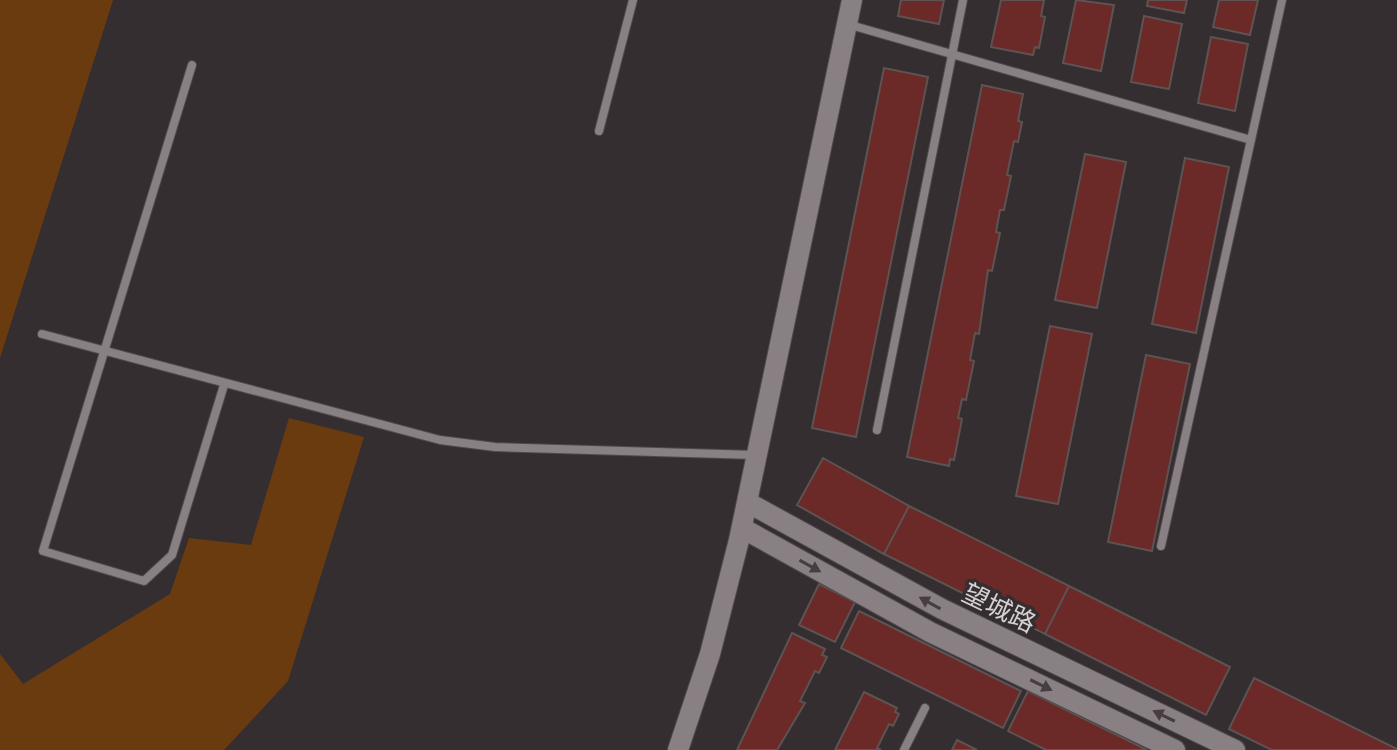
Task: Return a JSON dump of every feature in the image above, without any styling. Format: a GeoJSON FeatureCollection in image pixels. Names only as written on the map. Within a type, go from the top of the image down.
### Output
{"type":"FeatureCollection","features":[{"type":"Feature","properties":{"kind":"street"},"geometry":{"type":"LineString","coordinates":[[678,750],[710,654],[742,528],[852,0]]}},
{"type":"Feature","properties":{"kind":"street","name":"望城路"},"geometry":{"type":"LineString","coordinates":[[747,502],[942,609],[1235,750]]}},
{"type":"Feature","properties":{"kind":"street","name":"望城路"},"geometry":{"type":"LineString","coordinates":[[742,528],[930,632],[1175,750]]}},
{"type":"Feature","properties":{"kind":"lane"},"geometry":{"type":"LineString","coordinates":[[599,131],[633,0]]}},
{"type":"Feature","properties":{"kind":"lane"},"geometry":{"type":"LineString","coordinates":[[877,430],[963,0]]}},
{"type":"Feature","properties":{"kind":"lane"},"geometry":{"type":"LineString","coordinates":[[1161,546],[1282,0]]}},
{"type":"Feature","properties":{"kind":"lane"},"geometry":{"type":"LineString","coordinates":[[847,23],[1251,140]]}},
{"type":"Feature","properties":{"kind":"lane"},"geometry":{"type":"LineString","coordinates":[[192,65],[43,551],[144,581],[172,555],[224,385]]}},
{"type":"Feature","properties":{"kind":"lane"},"geometry":{"type":"LineString","coordinates":[[42,334],[224,385],[467,444],[757,455]]}},
{"type":"Feature","properties":{"kind":"lane"},"geometry":{"type":"LineString","coordinates":[[904,750],[925,708]]}},
{"type":"Feature","properties":{"kind":"shaded area"},"geometry":{"type":"Polygon","coordinates":[[[0,0],[113,0],[0,358],[0,0]]]}},
{"type":"Feature","properties":{"kind":"shaded area"},"geometry":{"type":"Polygon","coordinates":[[[289,418],[364,437],[288,681],[224,750],[0,750],[0,654],[23,684],[170,594],[189,538],[251,545],[289,418]]]}},
{"type":"Feature","properties":{"kind":"building"},"geometry":{"type":"Polygon","coordinates":[[[901,0],[944,0],[939,24],[898,16],[901,0]]]}},
{"type":"Feature","properties":{"kind":"building"},"geometry":{"type":"Polygon","coordinates":[[[1001,0],[1044,0],[1041,16],[1045,17],[1039,48],[1035,47],[1033,55],[991,47],[1001,0]]]}},
{"type":"Feature","properties":{"kind":"building"},"geometry":{"type":"Polygon","coordinates":[[[1076,0],[1114,5],[1101,71],[1063,63],[1076,0]]]}},
{"type":"Feature","properties":{"kind":"building"},"geometry":{"type":"Polygon","coordinates":[[[1148,0],[1187,0],[1184,13],[1147,6],[1148,0]]]}},
{"type":"Feature","properties":{"kind":"building"},"geometry":{"type":"Polygon","coordinates":[[[1219,0],[1258,0],[1250,35],[1213,27],[1219,0]]]}},
{"type":"Feature","properties":{"kind":"building"},"geometry":{"type":"Polygon","coordinates":[[[1144,16],[1182,24],[1169,89],[1131,82],[1144,16]]]}},
{"type":"Feature","properties":{"kind":"building"},"geometry":{"type":"Polygon","coordinates":[[[1211,37],[1248,44],[1235,111],[1198,103],[1211,37]]]}},
{"type":"Feature","properties":{"kind":"building"},"geometry":{"type":"Polygon","coordinates":[[[884,68],[928,77],[856,437],[812,428],[884,68]]]}},
{"type":"Feature","properties":{"kind":"building"},"geometry":{"type":"Polygon","coordinates":[[[982,85],[1023,94],[1018,121],[1022,122],[1018,142],[1014,141],[1007,175],[1011,176],[996,232],[1000,233],[992,271],[988,270],[979,334],[975,333],[970,360],[974,361],[966,400],[962,399],[958,418],[962,419],[954,460],[950,459],[949,466],[907,457],[982,85]]]}},
{"type":"Feature","properties":{"kind":"building"},"geometry":{"type":"Polygon","coordinates":[[[1085,154],[1126,162],[1097,308],[1055,300],[1085,154]]]}},
{"type":"Feature","properties":{"kind":"building"},"geometry":{"type":"Polygon","coordinates":[[[1185,158],[1229,167],[1196,333],[1152,324],[1185,158]]]}},
{"type":"Feature","properties":{"kind":"building"},"geometry":{"type":"Polygon","coordinates":[[[1050,326],[1092,334],[1058,504],[1016,496],[1050,326]]]}},
{"type":"Feature","properties":{"kind":"building"},"geometry":{"type":"Polygon","coordinates":[[[1146,355],[1190,364],[1152,551],[1108,542],[1146,355]]]}},
{"type":"Feature","properties":{"kind":"building"},"geometry":{"type":"Polygon","coordinates":[[[823,458],[909,506],[884,554],[797,505],[823,458]]]}},
{"type":"Feature","properties":{"kind":"building"},"geometry":{"type":"Polygon","coordinates":[[[909,506],[1069,586],[1045,634],[884,554],[909,506]]]}},
{"type":"Feature","properties":{"kind":"building"},"geometry":{"type":"Polygon","coordinates":[[[819,584],[855,602],[835,642],[799,625],[819,584]]]}},
{"type":"Feature","properties":{"kind":"building"},"geometry":{"type":"Polygon","coordinates":[[[1069,586],[1230,667],[1206,715],[1045,634],[1069,586]]]}},
{"type":"Feature","properties":{"kind":"building"},"geometry":{"type":"Polygon","coordinates":[[[859,611],[1021,691],[1003,728],[841,648],[859,611]]]}},
{"type":"Feature","properties":{"kind":"building"},"geometry":{"type":"Polygon","coordinates":[[[792,633],[825,649],[822,655],[827,657],[819,673],[815,671],[800,701],[805,703],[777,750],[737,750],[792,633]]]}},
{"type":"Feature","properties":{"kind":"building"},"geometry":{"type":"Polygon","coordinates":[[[1254,678],[1397,750],[1272,750],[1229,729],[1254,678]]]}},
{"type":"Feature","properties":{"kind":"building"},"geometry":{"type":"Polygon","coordinates":[[[1028,691],[1147,750],[1046,750],[1008,731],[1028,691]]]}},
{"type":"Feature","properties":{"kind":"building"},"geometry":{"type":"Polygon","coordinates":[[[864,692],[897,708],[895,712],[899,714],[893,726],[889,724],[877,748],[881,750],[835,750],[864,692]]]}},
{"type":"Feature","properties":{"kind":"building"},"geometry":{"type":"Polygon","coordinates":[[[957,740],[977,750],[952,750],[957,740]]]}}]}
